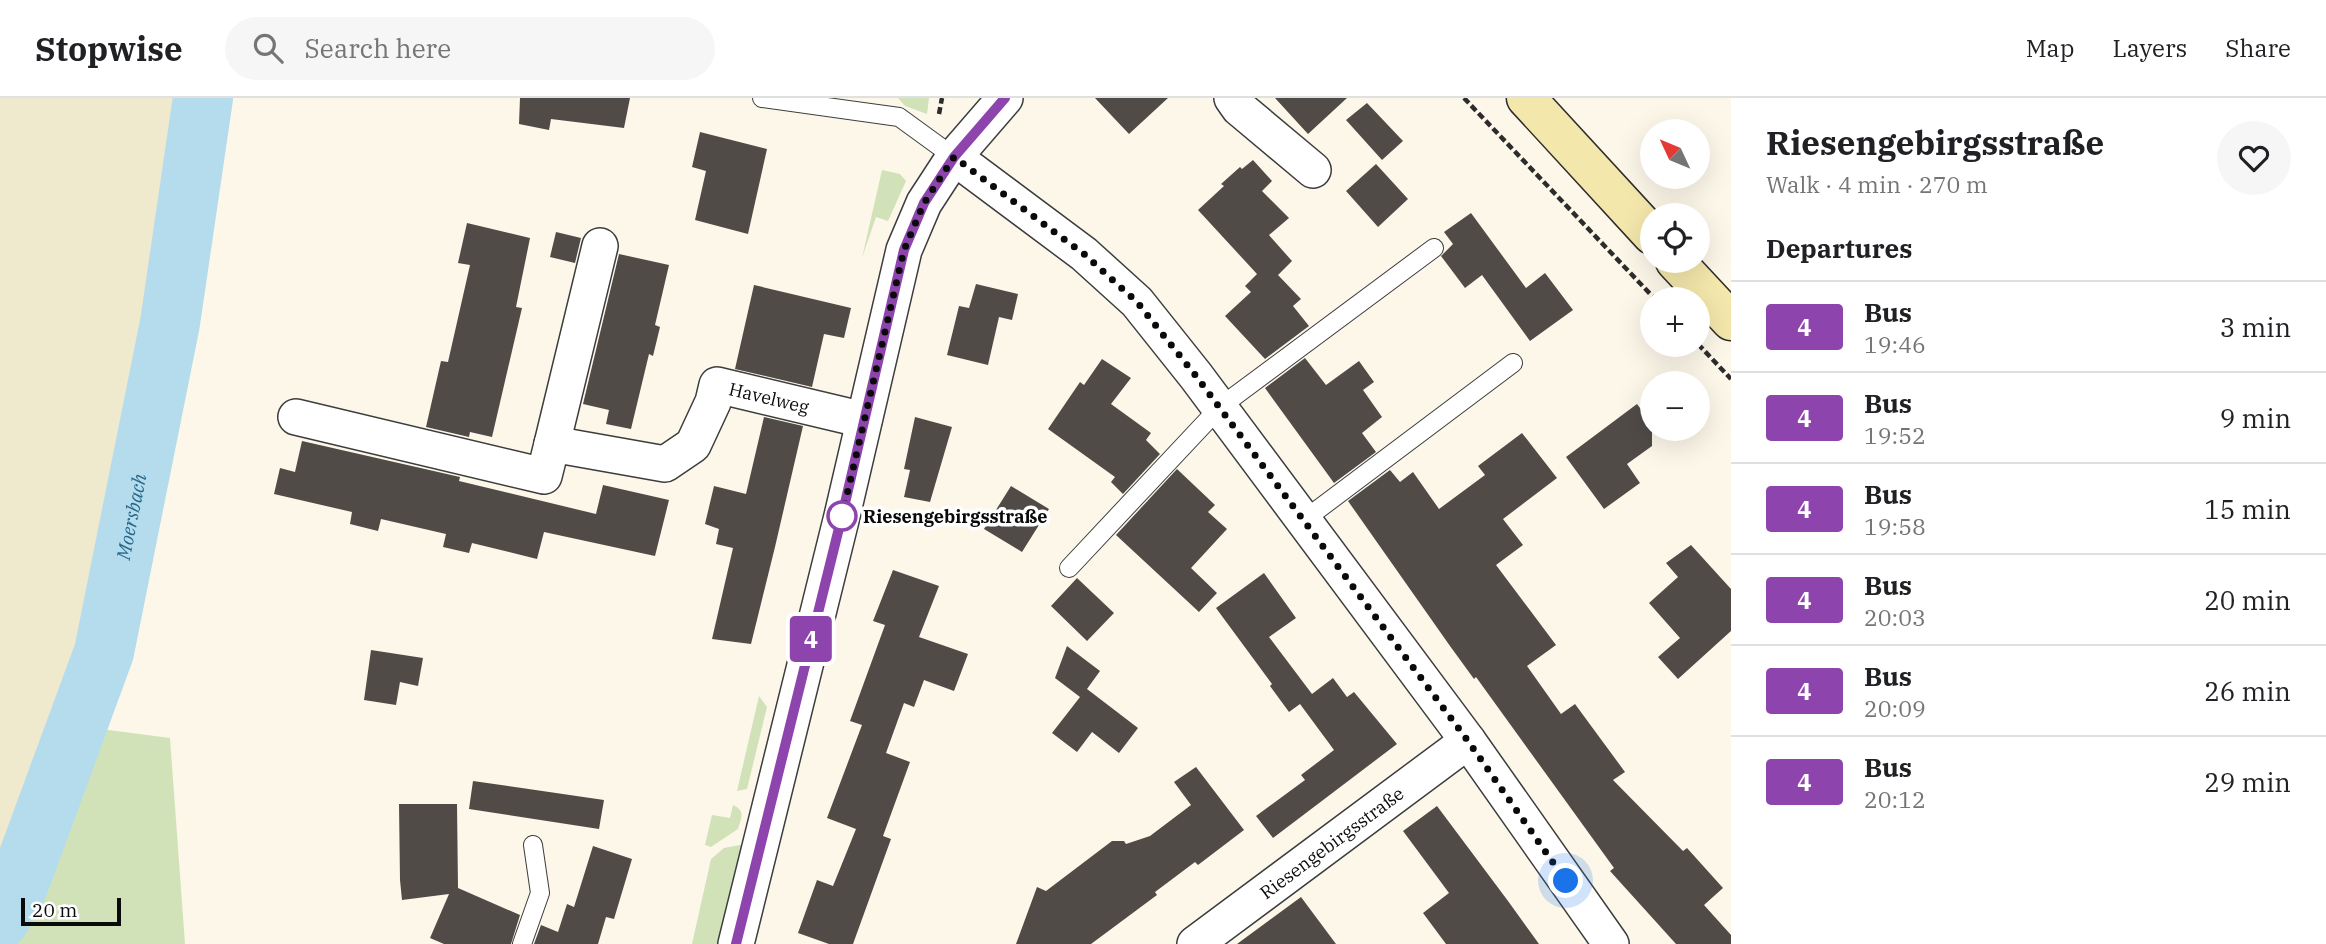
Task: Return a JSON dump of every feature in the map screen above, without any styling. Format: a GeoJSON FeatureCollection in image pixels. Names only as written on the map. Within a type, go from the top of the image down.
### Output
{"type":"FeatureCollection","features":[{"type":"Feature","properties":{"kind":"main road"},"geometry":{"type":"LineString","coordinates":[[1526,98],[1640,222]]}},
{"type":"Feature","properties":{"kind":"main road"},"geometry":{"type":"LineString","coordinates":[[1686,273],[1731,321]]}},
{"type":"Feature","properties":{"kind":"street"},"geometry":{"type":"LineString","coordinates":[[736,944],[904,250],[924,203],[954,157],[1005,98]]}},
{"type":"Feature","properties":{"kind":"street"},"geometry":{"type":"LineString","coordinates":[[1232,98],[1240,108],[1313,170]]}},
{"type":"Feature","properties":{"kind":"street"},"geometry":{"type":"LineString","coordinates":[[954,157],[1084,254],[1137,302],[1220,407],[1468,741],[1611,944]]}},
{"type":"Feature","properties":{"kind":"street"},"geometry":{"type":"LineString","coordinates":[[296,417],[544,477],[600,246]]}},
{"type":"Feature","properties":{"kind":"street","name":"Havelweg"},"geometry":{"type":"LineString","coordinates":[[552,444],[664,464],[693,445],[713,402],[717,385],[864,419]]}},
{"type":"Feature","properties":{"kind":"street","name":"Riesengebirgsstraße"},"geometry":{"type":"LineString","coordinates":[[1195,944],[1468,741]]}},
{"type":"Feature","properties":{"kind":"lane"},"geometry":{"type":"LineString","coordinates":[[762,98],[899,117],[954,157]]}},
{"type":"Feature","properties":{"kind":"lane"},"geometry":{"type":"LineString","coordinates":[[1069,568],[1220,407],[1434,248]]}},
{"type":"Feature","properties":{"kind":"lane"},"geometry":{"type":"LineString","coordinates":[[1304,520],[1513,363]]}},
{"type":"Feature","properties":{"kind":"lane"},"geometry":{"type":"LineString","coordinates":[[523,944],[540,893],[533,845]]}},
{"type":"Feature","properties":{"kind":"path"},"geometry":{"type":"LineString","coordinates":[[1464,98],[1644,287]]}},
{"type":"Feature","properties":{"kind":"path"},"geometry":{"type":"LineString","coordinates":[[1710,357],[1731,379]]}},
{"type":"Feature","properties":{"kind":"shaded area"},"geometry":{"type":"Polygon","coordinates":[[[0,98],[176,98],[144,352],[74,693],[0,869],[0,98]]]}},
{"type":"Feature","properties":{"kind":"green space"},"geometry":{"type":"Polygon","coordinates":[[[898,98],[929,98],[927,114],[905,106],[898,98]]]}},
{"type":"Feature","properties":{"kind":"green space"},"geometry":{"type":"Polygon","coordinates":[[[882,170],[900,174],[906,181],[888,221],[876,217],[862,258],[882,170]]]}},
{"type":"Feature","properties":{"kind":"green space"},"geometry":{"type":"Polygon","coordinates":[[[759,696],[767,707],[747,789],[737,791],[759,696]]]}},
{"type":"Feature","properties":{"kind":"green space"},"geometry":{"type":"Polygon","coordinates":[[[79,723],[93,728],[170,738],[185,944],[0,944],[0,891],[46,800],[79,723]]]}},
{"type":"Feature","properties":{"kind":"green space"},"geometry":{"type":"Polygon","coordinates":[[[733,805],[741,812],[738,829],[711,847],[705,845],[712,815],[730,818],[733,805]]]}},
{"type":"Feature","properties":{"kind":"green space"},"geometry":{"type":"Polygon","coordinates":[[[745,844],[722,944],[692,944],[711,859],[724,848],[745,844]]]}},
{"type":"Feature","properties":{"kind":"building"},"geometry":{"type":"Polygon","coordinates":[[[520,98],[630,98],[624,128],[551,119],[549,130],[519,124],[520,98]]]}},
{"type":"Feature","properties":{"kind":"building"},"geometry":{"type":"Polygon","coordinates":[[[1095,98],[1168,98],[1129,134],[1095,98]]]}},
{"type":"Feature","properties":{"kind":"building"},"geometry":{"type":"Polygon","coordinates":[[[1275,98],[1347,98],[1308,134],[1275,98]]]}},
{"type":"Feature","properties":{"kind":"building"},"geometry":{"type":"Polygon","coordinates":[[[1367,103],[1403,141],[1382,160],[1346,120],[1367,103]]]}},
{"type":"Feature","properties":{"kind":"building"},"geometry":{"type":"Polygon","coordinates":[[[700,132],[767,149],[748,234],[695,220],[706,171],[692,167],[700,132]]]}},
{"type":"Feature","properties":{"kind":"building"},"geometry":{"type":"Polygon","coordinates":[[[1253,160],[1272,181],[1262,191],[1289,218],[1269,235],[1292,261],[1278,275],[1301,299],[1293,306],[1309,326],[1265,359],[1225,316],[1251,292],[1245,286],[1257,274],[1198,210],[1224,186],[1221,184],[1240,167],[1242,169],[1253,160]]]}},
{"type":"Feature","properties":{"kind":"building"},"geometry":{"type":"Polygon","coordinates":[[[1376,164],[1408,199],[1378,227],[1346,191],[1376,164]]]}},
{"type":"Feature","properties":{"kind":"building"},"geometry":{"type":"Polygon","coordinates":[[[1471,213],[1526,288],[1545,273],[1573,310],[1530,341],[1482,275],[1465,288],[1441,256],[1453,244],[1444,232],[1471,213]]]}},
{"type":"Feature","properties":{"kind":"building"},"geometry":{"type":"Polygon","coordinates":[[[467,223],[530,238],[516,307],[522,308],[492,437],[470,432],[469,437],[426,427],[441,361],[448,362],[470,265],[458,263],[467,223]]]}},
{"type":"Feature","properties":{"kind":"building"},"geometry":{"type":"Polygon","coordinates":[[[556,232],[581,238],[575,263],[550,257],[556,232]]]}},
{"type":"Feature","properties":{"kind":"building"},"geometry":{"type":"Polygon","coordinates":[[[619,254],[669,265],[655,325],[660,327],[653,356],[649,354],[631,429],[606,424],[609,410],[583,404],[619,254]]]}},
{"type":"Feature","properties":{"kind":"building"},"geometry":{"type":"Polygon","coordinates":[[[976,284],[1018,294],[1012,320],[999,317],[988,365],[947,355],[959,306],[969,308],[976,284]]]}},
{"type":"Feature","properties":{"kind":"building"},"geometry":{"type":"Polygon","coordinates":[[[754,285],[851,308],[844,338],[824,334],[812,387],[735,369],[754,285]]]}},
{"type":"Feature","properties":{"kind":"building"},"geometry":{"type":"Polygon","coordinates":[[[1305,358],[1326,385],[1359,361],[1374,382],[1363,390],[1382,417],[1362,433],[1376,452],[1334,483],[1265,388],[1305,358]]]}},
{"type":"Feature","properties":{"kind":"building"},"geometry":{"type":"Polygon","coordinates":[[[1102,359],[1131,378],[1111,404],[1151,433],[1146,440],[1160,454],[1123,494],[1111,482],[1115,477],[1048,429],[1080,382],[1084,385],[1102,359]]]}},
{"type":"Feature","properties":{"kind":"building"},"geometry":{"type":"Polygon","coordinates":[[[1637,404],[1640,408],[1640,441],[1652,441],[1652,446],[1627,464],[1640,483],[1604,509],[1566,457],[1637,404]]]}},
{"type":"Feature","properties":{"kind":"building"},"geometry":{"type":"Polygon","coordinates":[[[764,417],[803,426],[775,547],[751,644],[712,639],[733,548],[716,544],[719,529],[705,524],[714,486],[746,494],[764,417]]]}},
{"type":"Feature","properties":{"kind":"building"},"geometry":{"type":"Polygon","coordinates":[[[915,417],[952,427],[930,502],[904,497],[910,470],[904,469],[915,417]]]}},
{"type":"Feature","properties":{"kind":"building"},"geometry":{"type":"Polygon","coordinates":[[[1522,433],[1557,478],[1503,519],[1523,545],[1496,565],[1556,645],[1527,666],[1561,714],[1575,704],[1625,772],[1613,780],[1683,851],[1687,848],[1723,888],[1704,905],[1731,935],[1731,944],[1676,944],[1610,871],[1614,868],[1476,677],[1474,679],[1450,646],[1348,501],[1390,470],[1400,482],[1413,472],[1439,509],[1485,475],[1478,466],[1522,433]]]}},
{"type":"Feature","properties":{"kind":"building"},"geometry":{"type":"Polygon","coordinates":[[[302,441],[460,477],[459,481],[596,514],[603,485],[669,500],[655,556],[544,532],[537,559],[472,543],[469,553],[443,547],[446,534],[381,519],[378,531],[350,524],[352,512],[274,494],[280,468],[295,472],[302,441]]]}},
{"type":"Feature","properties":{"kind":"building"},"geometry":{"type":"Polygon","coordinates":[[[1177,469],[1215,505],[1208,512],[1227,529],[1191,568],[1217,593],[1199,612],[1116,535],[1177,469]]]}},
{"type":"Feature","properties":{"kind":"building"},"geometry":{"type":"Polygon","coordinates":[[[1011,486],[1049,509],[1022,552],[984,529],[1011,486]]]}},
{"type":"Feature","properties":{"kind":"building"},"geometry":{"type":"Polygon","coordinates":[[[1691,545],[1731,589],[1731,631],[1678,679],[1658,657],[1680,638],[1649,603],[1678,577],[1666,563],[1691,545]]]}},
{"type":"Feature","properties":{"kind":"building"},"geometry":{"type":"Polygon","coordinates":[[[893,570],[939,586],[919,637],[968,654],[954,691],[924,680],[914,707],[904,703],[886,753],[910,762],[883,836],[891,839],[853,944],[829,944],[798,933],[817,880],[833,886],[856,829],[827,818],[862,725],[850,721],[885,625],[873,621],[893,570]]]}},
{"type":"Feature","properties":{"kind":"building"},"geometry":{"type":"Polygon","coordinates":[[[1264,573],[1296,618],[1269,637],[1312,694],[1333,678],[1347,697],[1354,692],[1397,744],[1273,838],[1256,816],[1305,780],[1301,775],[1334,750],[1300,704],[1289,712],[1270,686],[1272,684],[1216,608],[1264,573]]]}},
{"type":"Feature","properties":{"kind":"building"},"geometry":{"type":"Polygon","coordinates":[[[1077,578],[1114,613],[1087,641],[1051,606],[1077,578]]]}},
{"type":"Feature","properties":{"kind":"building"},"geometry":{"type":"Polygon","coordinates":[[[1067,646],[1100,671],[1087,689],[1138,728],[1119,753],[1092,732],[1077,752],[1052,733],[1080,697],[1055,678],[1067,646]]]}},
{"type":"Feature","properties":{"kind":"building"},"geometry":{"type":"Polygon","coordinates":[[[371,650],[423,658],[418,686],[400,682],[396,705],[364,700],[371,650]]]}},
{"type":"Feature","properties":{"kind":"building"},"geometry":{"type":"Polygon","coordinates":[[[1196,767],[1244,830],[1198,865],[1195,862],[1155,892],[1157,895],[1091,944],[1016,944],[1037,887],[1046,891],[1112,841],[1124,841],[1126,844],[1150,836],[1191,805],[1174,782],[1196,767]]]}},
{"type":"Feature","properties":{"kind":"building"},"geometry":{"type":"Polygon","coordinates":[[[473,781],[604,800],[599,829],[469,809],[473,781]]]}},
{"type":"Feature","properties":{"kind":"building"},"geometry":{"type":"Polygon","coordinates":[[[399,804],[457,804],[458,888],[520,915],[511,944],[444,944],[430,938],[449,894],[402,900],[399,804]]]}},
{"type":"Feature","properties":{"kind":"building"},"geometry":{"type":"Polygon","coordinates":[[[1437,806],[1539,944],[1446,944],[1423,913],[1449,893],[1403,831],[1437,806]]]}},
{"type":"Feature","properties":{"kind":"building"},"geometry":{"type":"Polygon","coordinates":[[[593,846],[632,859],[614,919],[606,917],[598,944],[534,944],[541,925],[558,932],[567,904],[574,907],[593,846]]]}},
{"type":"Feature","properties":{"kind":"building"},"geometry":{"type":"Polygon","coordinates":[[[1301,897],[1336,944],[1237,944],[1301,897]]]}},
{"type":"Feature","properties":{"kind":"waterway","name":"Moersbach"},"geometry":{"type":"LineString","coordinates":[[0,919],[18,886],[104,652],[170,323],[203,98]]}},
{"type":"Feature","properties":{"kind":"bus line","name":"4"},"geometry":{"type":"LineString","coordinates":[[736,944],[842,516],[904,250],[924,203],[954,157],[1005,98]]}},
{"type":"Feature","properties":{"kind":"place","name":"Riesengebirgsstraße"},"geometry":{"type":"Point","coordinates":[842,516]}},
{"type":"Feature","properties":{"kind":"route"},"geometry":{"type":"LineString","coordinates":[[842,516],[904,250],[924,203],[954,157],[1084,254],[1137,302],[1196,376],[1468,741],[1566,881]]}}]}
